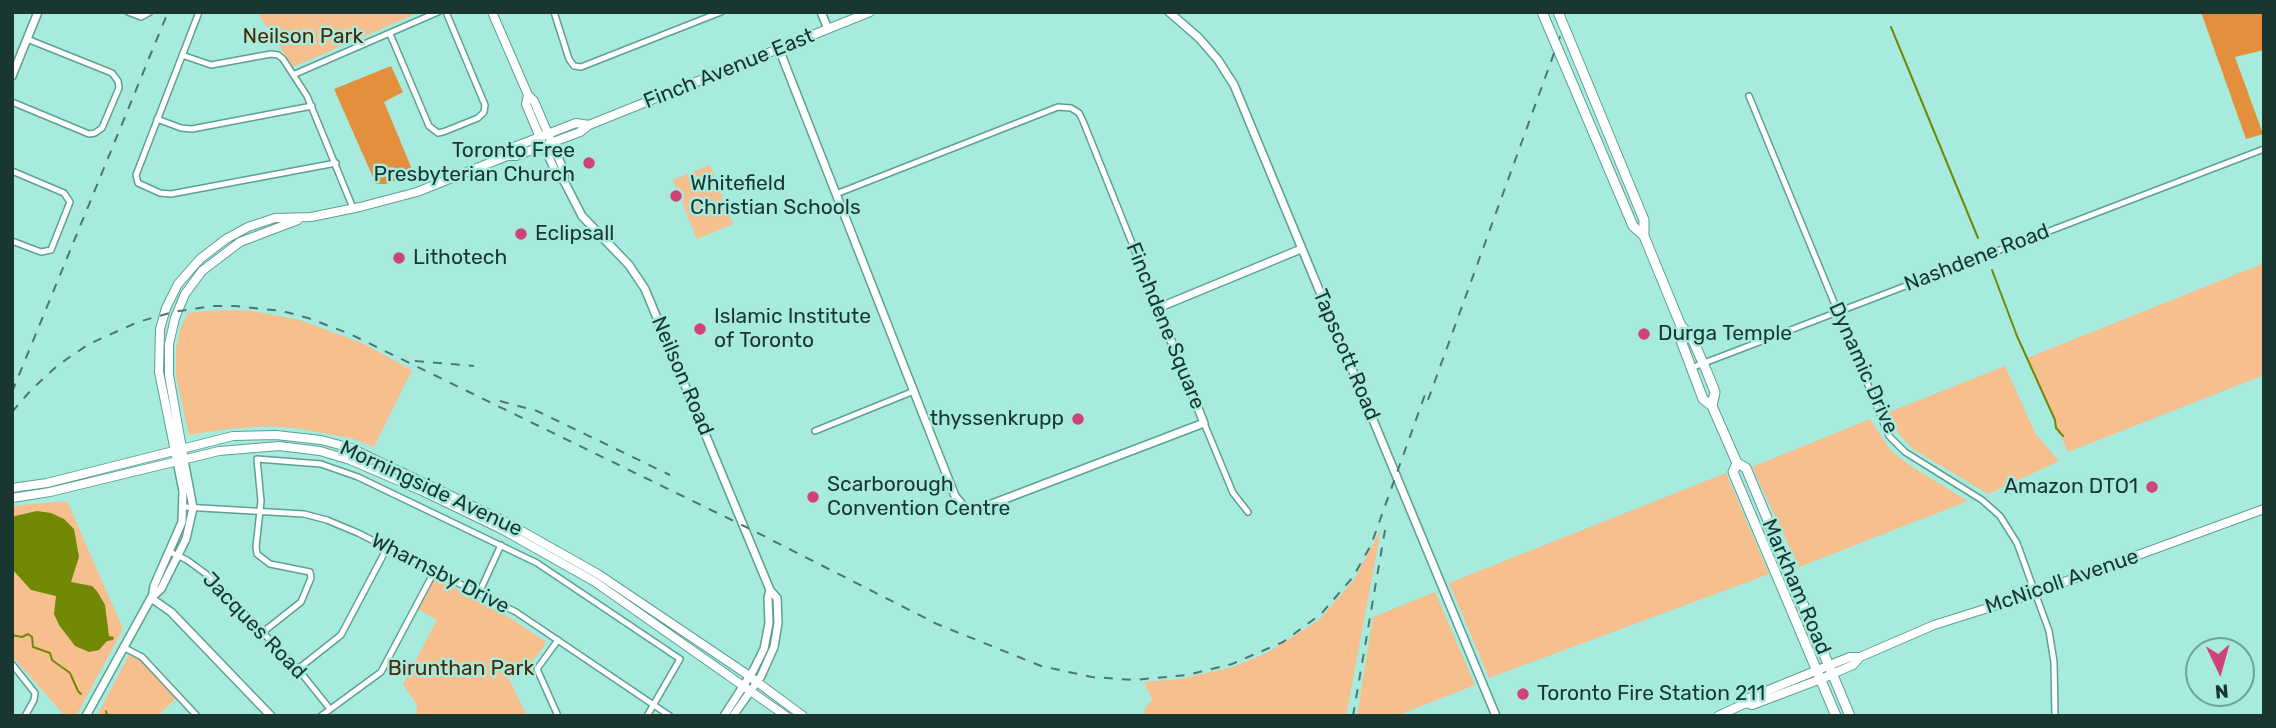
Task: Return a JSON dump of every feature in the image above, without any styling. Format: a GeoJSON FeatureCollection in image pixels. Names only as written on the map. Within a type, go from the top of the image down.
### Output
{"type":"FeatureCollection","features":[{"type":"Feature","properties":{"kind":"main road","name":"Neilson Road"},"geometry":{"type":"LineString","coordinates":[[492,12],[528,95],[534,101],[546,140]]}},
{"type":"Feature","properties":{"kind":"main road","name":"Finch Avenue East"},"geometry":{"type":"LineString","coordinates":[[181,461],[159,372],[160,329],[166,307],[178,284],[200,259],[237,232],[275,218],[300,219],[417,192],[507,156],[516,156],[546,140],[580,132],[589,125],[870,12]]}},
{"type":"Feature","properties":{"kind":"main road","name":"Markham Road"},"geometry":{"type":"LineString","coordinates":[[1542,12],[1633,226],[1644,236]]}},
{"type":"Feature","properties":{"kind":"main road","name":"Markham Road"},"geometry":{"type":"LineString","coordinates":[[1558,12],[1644,220],[1644,236],[1681,326],[1691,336],[1715,392],[1712,406]]}},
{"type":"Feature","properties":{"kind":"main road","name":"Markham Road"},"geometry":{"type":"LineString","coordinates":[[1681,326],[1680,338],[1703,399],[1712,406],[1737,463],[1746,468],[1850,716]]}},
{"type":"Feature","properties":{"kind":"main road","name":"Morningside Avenue"},"geometry":{"type":"LineString","coordinates":[[12,488],[47,483],[178,449],[255,434],[321,440],[351,448],[504,521],[598,574],[786,716]]}},
{"type":"Feature","properties":{"kind":"main road"},"geometry":{"type":"LineString","coordinates":[[320,452],[321,440]]}},
{"type":"Feature","properties":{"kind":"main road","name":"Morningside Avenue"},"geometry":{"type":"LineString","coordinates":[[12,498],[50,492],[219,451],[279,446],[320,452],[349,460],[420,490],[503,530],[595,582],[753,679],[803,716]]}},
{"type":"Feature","properties":{"kind":"main road","name":"Markham Road"},"geometry":{"type":"LineString","coordinates":[[1737,463],[1733,472],[1836,716]]}},
{"type":"Feature","properties":{"kind":"main road","name":"McNicoll Avenue"},"geometry":{"type":"LineString","coordinates":[[1720,715],[1746,703],[1749,698],[1819,675],[1850,657],[1860,657],[1934,625],[2034,593],[2264,509]]}},
{"type":"Feature","properties":{"kind":"street"},"geometry":{"type":"LineString","coordinates":[[12,76],[38,12]]}},
{"type":"Feature","properties":{"kind":"street"},"geometry":{"type":"LineString","coordinates":[[128,12],[141,17],[150,12]]}},
{"type":"Feature","properties":{"kind":"street"},"geometry":{"type":"LineString","coordinates":[[199,12],[136,175],[138,183],[160,193],[171,194],[336,163]]}},
{"type":"Feature","properties":{"kind":"street"},"geometry":{"type":"LineString","coordinates":[[295,74],[438,12]]}},
{"type":"Feature","properties":{"kind":"street"},"geometry":{"type":"LineString","coordinates":[[390,34],[430,129],[443,132],[478,118],[484,112],[485,106],[446,12]]}},
{"type":"Feature","properties":{"kind":"street"},"geometry":{"type":"LineString","coordinates":[[554,12],[569,59],[574,66],[581,66],[721,12]]}},
{"type":"Feature","properties":{"kind":"street"},"geometry":{"type":"LineString","coordinates":[[821,12],[828,29]]}},
{"type":"Feature","properties":{"kind":"street","name":"Tapscott Road"},"geometry":{"type":"LineString","coordinates":[[1169,12],[1218,60],[1234,85],[1496,716]]}},
{"type":"Feature","properties":{"kind":"street"},"geometry":{"type":"LineString","coordinates":[[12,102],[89,134],[102,128],[119,88],[112,73],[27,39]]}},
{"type":"Feature","properties":{"kind":"street","name":"Finchdene Square"},"geometry":{"type":"LineString","coordinates":[[779,49],[836,194],[914,391],[957,501],[965,508],[976,510],[1204,423],[1083,121],[1079,113],[1071,108],[1058,107],[836,194]]}},
{"type":"Feature","properties":{"kind":"street"},"geometry":{"type":"LineString","coordinates":[[182,55],[211,65],[278,55],[295,74],[312,106],[353,208]]}},
{"type":"Feature","properties":{"kind":"street","name":"Dynamic Drive"},"geometry":{"type":"LineString","coordinates":[[1749,96],[1889,436],[1905,452],[1965,489],[2000,516],[2017,543],[2049,631],[2053,654],[2055,716]]}},
{"type":"Feature","properties":{"kind":"street"},"geometry":{"type":"LineString","coordinates":[[158,119],[181,128],[192,129],[312,106]]}},
{"type":"Feature","properties":{"kind":"street","name":"Neilson Road"},"geometry":{"type":"LineString","coordinates":[[546,140],[557,175],[564,181],[582,216],[629,265],[645,289],[770,590],[777,598],[778,623],[774,647],[748,688]]}},
{"type":"Feature","properties":{"kind":"street","name":"Nashdene Road"},"geometry":{"type":"LineString","coordinates":[[1691,368],[2264,149]]}},
{"type":"Feature","properties":{"kind":"street"},"geometry":{"type":"LineString","coordinates":[[12,172],[64,193],[71,202],[53,248],[47,252],[12,241]]}},
{"type":"Feature","properties":{"kind":"street"},"geometry":{"type":"LineString","coordinates":[[1158,308],[1301,249]]}},
{"type":"Feature","properties":{"kind":"street"},"geometry":{"type":"LineString","coordinates":[[815,431],[914,391]]}},
{"type":"Feature","properties":{"kind":"street"},"geometry":{"type":"LineString","coordinates":[[1204,423],[1236,499],[1248,512]]}},
{"type":"Feature","properties":{"kind":"street"},"geometry":{"type":"LineString","coordinates":[[263,632],[301,602],[311,578],[310,572],[270,564],[261,559],[256,547],[261,511],[257,459],[321,464],[358,477],[537,563],[680,659],[647,716]]}},
{"type":"Feature","properties":{"kind":"street"},"geometry":{"type":"LineString","coordinates":[[86,716],[151,598],[161,589],[182,522],[184,507],[181,461]]}},
{"type":"Feature","properties":{"kind":"street"},"geometry":{"type":"LineString","coordinates":[[174,554],[186,539],[193,508],[181,461]]}},
{"type":"Feature","properties":{"kind":"street","name":"Wharnsby Drive"},"geometry":{"type":"LineString","coordinates":[[184,507],[285,512],[327,520],[516,612],[670,716]]}},
{"type":"Feature","properties":{"kind":"street"},"geometry":{"type":"LineString","coordinates":[[479,593],[501,545]]}},
{"type":"Feature","properties":{"kind":"street"},"geometry":{"type":"LineString","coordinates":[[298,669],[341,635],[387,548]]}},
{"type":"Feature","properties":{"kind":"street","name":"Jacques Road"},"geometry":{"type":"LineString","coordinates":[[174,554],[206,574],[298,669],[330,709]]}},
{"type":"Feature","properties":{"kind":"street"},"geometry":{"type":"LineString","coordinates":[[321,716],[381,672],[434,572]]}},
{"type":"Feature","properties":{"kind":"street"},"geometry":{"type":"LineString","coordinates":[[151,598],[170,612],[271,716]]}},
{"type":"Feature","properties":{"kind":"street"},"geometry":{"type":"LineString","coordinates":[[558,640],[537,670],[558,716]]}},
{"type":"Feature","properties":{"kind":"street"},"geometry":{"type":"LineString","coordinates":[[123,648],[142,657],[197,716]]}},
{"type":"Feature","properties":{"kind":"street"},"geometry":{"type":"LineString","coordinates":[[12,664],[35,693],[25,716]]}},
{"type":"Feature","properties":{"kind":"street"},"geometry":{"type":"LineString","coordinates":[[724,716],[748,688]]}},
{"type":"Feature","properties":{"kind":"street"},"geometry":{"type":"LineString","coordinates":[[733,716],[748,688]]}},
{"type":"Feature","properties":{"kind":"green space","name":"Neilson Park"},"geometry":{"type":"Polygon","coordinates":[[[257,12],[420,12],[293,67],[257,12]]]}},
{"type":"Feature","properties":{"kind":"green space"},"geometry":{"type":"Polygon","coordinates":[[[710,165],[733,224],[697,239],[673,180],[710,165]]]}},
{"type":"Feature","properties":{"kind":"green space"},"geometry":{"type":"Polygon","coordinates":[[[2264,263],[2264,375],[2068,452],[2027,358],[2264,263]]]}},
{"type":"Feature","properties":{"kind":"green space"},"geometry":{"type":"Polygon","coordinates":[[[246,310],[300,320],[364,344],[412,370],[374,447],[351,438],[268,426],[189,435],[176,376],[176,349],[181,327],[188,313],[246,310]]]}},
{"type":"Feature","properties":{"kind":"green space"},"geometry":{"type":"Polygon","coordinates":[[[2005,366],[2035,433],[2059,461],[1988,494],[1913,449],[1899,434],[1887,413],[2005,366]]]}},
{"type":"Feature","properties":{"kind":"green space"},"geometry":{"type":"Polygon","coordinates":[[[1870,419],[1891,451],[1968,501],[1799,567],[1752,467],[1870,419]]]}},
{"type":"Feature","properties":{"kind":"green space"},"geometry":{"type":"Polygon","coordinates":[[[1726,473],[1769,574],[1489,678],[1449,583],[1726,473]]]}},
{"type":"Feature","properties":{"kind":"green space"},"geometry":{"type":"Polygon","coordinates":[[[67,501],[123,629],[76,716],[65,716],[12,656],[12,506],[67,501]]]}},
{"type":"Feature","properties":{"kind":"green space"},"geometry":{"type":"Polygon","coordinates":[[[1381,529],[1346,716],[1142,716],[1149,702],[1153,701],[1144,682],[1180,679],[1233,667],[1267,653],[1319,620],[1354,580],[1381,529]]]}},
{"type":"Feature","properties":{"kind":"green space","name":"Birunthan Park"},"geometry":{"type":"Polygon","coordinates":[[[435,578],[510,618],[545,641],[545,645],[531,663],[511,662],[506,673],[527,716],[416,715],[417,705],[403,684],[437,620],[418,609],[435,578]]]}},
{"type":"Feature","properties":{"kind":"green space"},"geometry":{"type":"Polygon","coordinates":[[[1435,592],[1475,685],[1396,716],[1357,716],[1373,617],[1435,592]]]}},
{"type":"Feature","properties":{"kind":"green space"},"geometry":{"type":"Polygon","coordinates":[[[129,655],[139,659],[176,698],[161,716],[97,716],[129,655]]]}},
{"type":"Feature","properties":{"kind":"shaded area"},"geometry":{"type":"Polygon","coordinates":[[[2201,12],[2264,13],[2264,50],[2235,57],[2263,134],[2246,139],[2201,12]]]}},
{"type":"Feature","properties":{"kind":"shaded area"},"geometry":{"type":"Polygon","coordinates":[[[391,66],[403,92],[384,102],[414,174],[386,184],[376,184],[334,89],[391,66]]]}},
{"type":"Feature","properties":{"kind":"shaded area"},"geometry":{"type":"Polygon","coordinates":[[[37,511],[64,519],[74,529],[79,557],[71,582],[92,586],[97,591],[105,605],[109,636],[114,637],[99,650],[89,652],[75,646],[54,614],[56,596],[31,590],[12,569],[12,519],[37,511]]]}},
{"type":"Feature","properties":{"kind":"waterway"},"geometry":{"type":"LineString","coordinates":[[1891,27],[1978,238]]}},
{"type":"Feature","properties":{"kind":"waterway"},"geometry":{"type":"LineString","coordinates":[[1992,270],[2056,428],[2063,436]]}},
{"type":"Feature","properties":{"kind":"waterway"},"geometry":{"type":"LineString","coordinates":[[12,635],[22,637],[28,634],[32,637],[33,647],[50,653],[52,660],[70,673],[81,694]]}},
{"type":"Feature","properties":{"kind":"waterway"},"geometry":{"type":"LineString","coordinates":[[106,711],[107,716]]}},
{"type":"Feature","properties":{"kind":"railway"},"geometry":{"type":"LineString","coordinates":[[12,392],[168,12]]}},
{"type":"Feature","properties":{"kind":"railway"},"geometry":{"type":"LineString","coordinates":[[1428,400],[1569,12]]}},
{"type":"Feature","properties":{"kind":"railway"},"geometry":{"type":"LineString","coordinates":[[12,412],[58,365],[89,344],[138,322],[173,312],[213,306],[282,311],[350,334],[744,526],[937,624],[1041,666],[1092,677],[1134,680],[1187,675],[1232,664],[1283,642],[1321,614],[1353,577],[1371,545],[1427,389]]}},
{"type":"Feature","properties":{"kind":"railway"},"geometry":{"type":"LineString","coordinates":[[415,361],[474,366]]}},
{"type":"Feature","properties":{"kind":"railway"},"geometry":{"type":"LineString","coordinates":[[500,401],[537,411],[670,475]]}},
{"type":"Feature","properties":{"kind":"railway"},"geometry":{"type":"LineString","coordinates":[[1353,716],[1385,530]]}},
{"type":"Feature","properties":{"kind":"place","name":"Toronto Free Presbyterian Church"},"geometry":{"type":"Point","coordinates":[589,163]}},
{"type":"Feature","properties":{"kind":"place","name":"Whitefield Christian Schools"},"geometry":{"type":"Point","coordinates":[676,196]}},
{"type":"Feature","properties":{"kind":"place","name":"Eclipsall"},"geometry":{"type":"Point","coordinates":[521,234]}},
{"type":"Feature","properties":{"kind":"place","name":"Lithotech"},"geometry":{"type":"Point","coordinates":[399,258]}},
{"type":"Feature","properties":{"kind":"place","name":"Islamic Institute of Toronto"},"geometry":{"type":"Point","coordinates":[700,329]}},
{"type":"Feature","properties":{"kind":"place","name":"Durga Temple"},"geometry":{"type":"Point","coordinates":[1644,334]}},
{"type":"Feature","properties":{"kind":"place","name":"thyssenkrupp"},"geometry":{"type":"Point","coordinates":[1078,419]}},
{"type":"Feature","properties":{"kind":"place","name":"Amazon DTO1"},"geometry":{"type":"Point","coordinates":[2152,487]}},
{"type":"Feature","properties":{"kind":"place","name":"Scarborough Convention Centre"},"geometry":{"type":"Point","coordinates":[813,497]}},
{"type":"Feature","properties":{"kind":"place","name":"Toronto Fire Station 211"},"geometry":{"type":"Point","coordinates":[1523,694]}}]}
